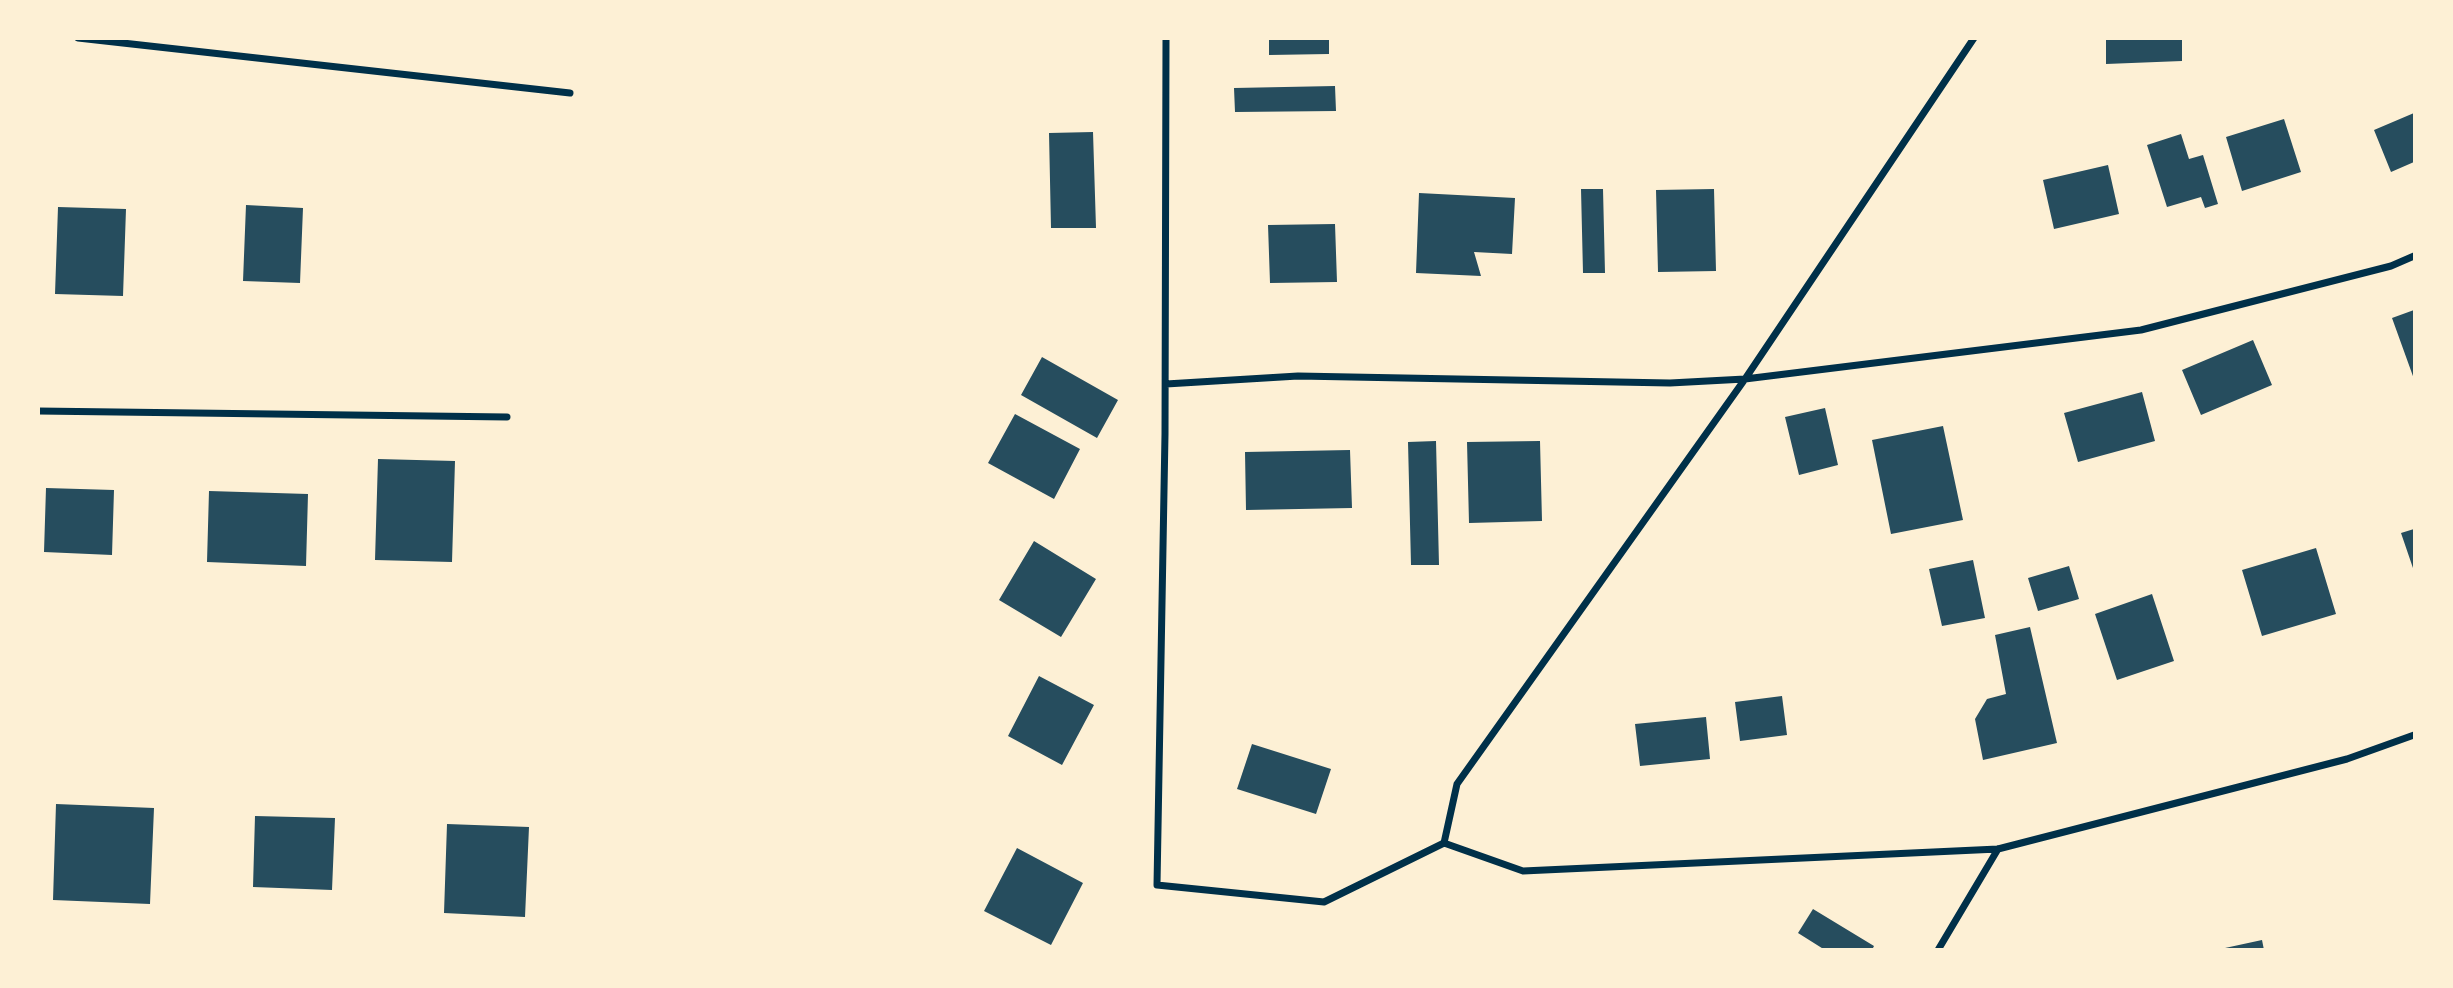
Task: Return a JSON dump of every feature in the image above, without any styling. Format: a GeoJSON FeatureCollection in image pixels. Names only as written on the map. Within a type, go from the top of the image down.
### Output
{"type":"FeatureCollection","features":[{"type":"Feature","properties":{"kind":"street"},"geometry":{"type":"LineString","coordinates":[[78,38],[570,93]]}},
{"type":"Feature","properties":{"kind":"street"},"geometry":{"type":"LineString","coordinates":[[1166,38],[1166,384],[1157,885],[1324,902],[1444,843],[1523,871],[1998,849],[2347,759],[2414,735]]}},
{"type":"Feature","properties":{"kind":"street"},"geometry":{"type":"LineString","coordinates":[[1444,843],[1457,784],[1745,379],[1974,38]]}},
{"type":"Feature","properties":{"kind":"street"},"geometry":{"type":"LineString","coordinates":[[1166,384],[1298,376],[1670,383],[1745,379],[2141,330],[2391,266],[2414,256]]}},
{"type":"Feature","properties":{"kind":"street"},"geometry":{"type":"LineString","coordinates":[[38,411],[508,417]]}},
{"type":"Feature","properties":{"kind":"street"},"geometry":{"type":"LineString","coordinates":[[1938,950],[1998,849]]}},
{"type":"Feature","properties":{"kind":"building"},"geometry":{"type":"Polygon","coordinates":[[[1269,38],[1329,38],[1329,54],[1269,55],[1269,38]]]}},
{"type":"Feature","properties":{"kind":"building"},"geometry":{"type":"Polygon","coordinates":[[[2106,38],[2182,38],[2182,61],[2106,64],[2106,38]]]}},
{"type":"Feature","properties":{"kind":"building"},"geometry":{"type":"Polygon","coordinates":[[[1335,86],[1336,111],[1235,112],[1234,88],[1335,86]]]}},
{"type":"Feature","properties":{"kind":"building"},"geometry":{"type":"Polygon","coordinates":[[[2414,113],[2414,162],[2391,172],[2374,130],[2414,113]]]}},
{"type":"Feature","properties":{"kind":"building"},"geometry":{"type":"Polygon","coordinates":[[[2284,119],[2301,172],[2242,191],[2226,137],[2284,119]]]}},
{"type":"Feature","properties":{"kind":"building"},"geometry":{"type":"Polygon","coordinates":[[[1093,132],[1096,228],[1051,228],[1049,133],[1093,132]]]}},
{"type":"Feature","properties":{"kind":"building"},"geometry":{"type":"Polygon","coordinates":[[[2181,134],[2189,159],[2203,155],[2218,204],[2205,208],[2201,197],[2167,207],[2147,145],[2181,134]]]}},
{"type":"Feature","properties":{"kind":"building"},"geometry":{"type":"Polygon","coordinates":[[[2108,165],[2119,214],[2054,229],[2043,180],[2108,165]]]}},
{"type":"Feature","properties":{"kind":"building"},"geometry":{"type":"Polygon","coordinates":[[[1581,189],[1603,189],[1605,273],[1583,273],[1581,189]]]}},
{"type":"Feature","properties":{"kind":"building"},"geometry":{"type":"Polygon","coordinates":[[[1714,189],[1716,271],[1658,272],[1656,190],[1714,189]]]}},
{"type":"Feature","properties":{"kind":"building"},"geometry":{"type":"Polygon","coordinates":[[[1419,193],[1515,198],[1512,254],[1474,252],[1481,276],[1416,273],[1419,193]]]}},
{"type":"Feature","properties":{"kind":"building"},"geometry":{"type":"Polygon","coordinates":[[[246,205],[303,208],[300,283],[243,281],[246,205]]]}},
{"type":"Feature","properties":{"kind":"building"},"geometry":{"type":"Polygon","coordinates":[[[58,207],[126,209],[123,296],[55,294],[58,207]]]}},
{"type":"Feature","properties":{"kind":"building"},"geometry":{"type":"Polygon","coordinates":[[[1335,224],[1337,282],[1270,283],[1268,225],[1335,224]]]}},
{"type":"Feature","properties":{"kind":"building"},"geometry":{"type":"Polygon","coordinates":[[[2414,310],[2414,379],[2392,318],[2414,310]]]}},
{"type":"Feature","properties":{"kind":"building"},"geometry":{"type":"Polygon","coordinates":[[[2253,340],[2272,385],[2201,415],[2182,370],[2253,340]]]}},
{"type":"Feature","properties":{"kind":"building"},"geometry":{"type":"Polygon","coordinates":[[[1042,357],[1118,400],[1097,438],[1021,395],[1042,357]]]}},
{"type":"Feature","properties":{"kind":"building"},"geometry":{"type":"Polygon","coordinates":[[[2142,392],[2155,441],[2078,462],[2064,413],[2142,392]]]}},
{"type":"Feature","properties":{"kind":"building"},"geometry":{"type":"Polygon","coordinates":[[[1825,408],[1838,465],[1799,475],[1785,417],[1825,408]]]}},
{"type":"Feature","properties":{"kind":"building"},"geometry":{"type":"Polygon","coordinates":[[[1015,414],[1080,449],[1054,499],[988,463],[1015,414]]]}},
{"type":"Feature","properties":{"kind":"building"},"geometry":{"type":"Polygon","coordinates":[[[1943,426],[1963,520],[1891,534],[1872,440],[1943,426]]]}},
{"type":"Feature","properties":{"kind":"building"},"geometry":{"type":"Polygon","coordinates":[[[1436,441],[1439,565],[1411,565],[1408,442],[1436,441]]]}},
{"type":"Feature","properties":{"kind":"building"},"geometry":{"type":"Polygon","coordinates":[[[1540,441],[1542,521],[1469,523],[1467,442],[1540,441]]]}},
{"type":"Feature","properties":{"kind":"building"},"geometry":{"type":"Polygon","coordinates":[[[1350,450],[1352,508],[1246,510],[1245,452],[1350,450]]]}},
{"type":"Feature","properties":{"kind":"building"},"geometry":{"type":"Polygon","coordinates":[[[378,459],[455,461],[452,562],[375,560],[378,459]]]}},
{"type":"Feature","properties":{"kind":"building"},"geometry":{"type":"Polygon","coordinates":[[[46,488],[114,490],[112,555],[44,552],[46,488]]]}},
{"type":"Feature","properties":{"kind":"building"},"geometry":{"type":"Polygon","coordinates":[[[209,491],[308,494],[306,566],[207,562],[209,491]]]}},
{"type":"Feature","properties":{"kind":"building"},"geometry":{"type":"Polygon","coordinates":[[[2414,529],[2414,571],[2401,533],[2414,529]]]}},
{"type":"Feature","properties":{"kind":"building"},"geometry":{"type":"Polygon","coordinates":[[[1034,541],[1096,579],[1061,637],[999,600],[1034,541]]]}},
{"type":"Feature","properties":{"kind":"building"},"geometry":{"type":"Polygon","coordinates":[[[2316,548],[2336,614],[2262,636],[2242,570],[2316,548]]]}},
{"type":"Feature","properties":{"kind":"building"},"geometry":{"type":"Polygon","coordinates":[[[1973,560],[1985,618],[1942,626],[1929,569],[1973,560]]]}},
{"type":"Feature","properties":{"kind":"building"},"geometry":{"type":"Polygon","coordinates":[[[2069,566],[2079,599],[2038,611],[2028,578],[2069,566]]]}},
{"type":"Feature","properties":{"kind":"building"},"geometry":{"type":"Polygon","coordinates":[[[2152,594],[2174,661],[2117,680],[2095,614],[2152,594]]]}},
{"type":"Feature","properties":{"kind":"building"},"geometry":{"type":"Polygon","coordinates":[[[2030,627],[2057,743],[1983,760],[1975,719],[1987,699],[2006,694],[1995,635],[2030,627]]]}},
{"type":"Feature","properties":{"kind":"building"},"geometry":{"type":"Polygon","coordinates":[[[1039,676],[1094,705],[1062,765],[1008,736],[1039,676]]]}},
{"type":"Feature","properties":{"kind":"building"},"geometry":{"type":"Polygon","coordinates":[[[1782,696],[1787,735],[1740,741],[1735,702],[1782,696]]]}},
{"type":"Feature","properties":{"kind":"building"},"geometry":{"type":"Polygon","coordinates":[[[1706,717],[1710,759],[1640,766],[1635,724],[1706,717]]]}},
{"type":"Feature","properties":{"kind":"building"},"geometry":{"type":"Polygon","coordinates":[[[1252,744],[1331,769],[1316,814],[1237,789],[1252,744]]]}},
{"type":"Feature","properties":{"kind":"building"},"geometry":{"type":"Polygon","coordinates":[[[56,804],[154,808],[150,904],[53,900],[56,804]]]}},
{"type":"Feature","properties":{"kind":"building"},"geometry":{"type":"Polygon","coordinates":[[[255,816],[335,818],[332,890],[253,887],[255,816]]]}},
{"type":"Feature","properties":{"kind":"building"},"geometry":{"type":"Polygon","coordinates":[[[447,824],[529,827],[525,917],[444,913],[447,824]]]}},
{"type":"Feature","properties":{"kind":"building"},"geometry":{"type":"Polygon","coordinates":[[[1017,848],[1083,883],[1051,945],[984,911],[1017,848]]]}},
{"type":"Feature","properties":{"kind":"building"},"geometry":{"type":"Polygon","coordinates":[[[1813,909],[1874,946],[1872,950],[1825,950],[1798,933],[1813,909]]]}},
{"type":"Feature","properties":{"kind":"building"},"geometry":{"type":"Polygon","coordinates":[[[2262,940],[2264,950],[2225,950],[2225,948],[2262,940]]]}}]}
